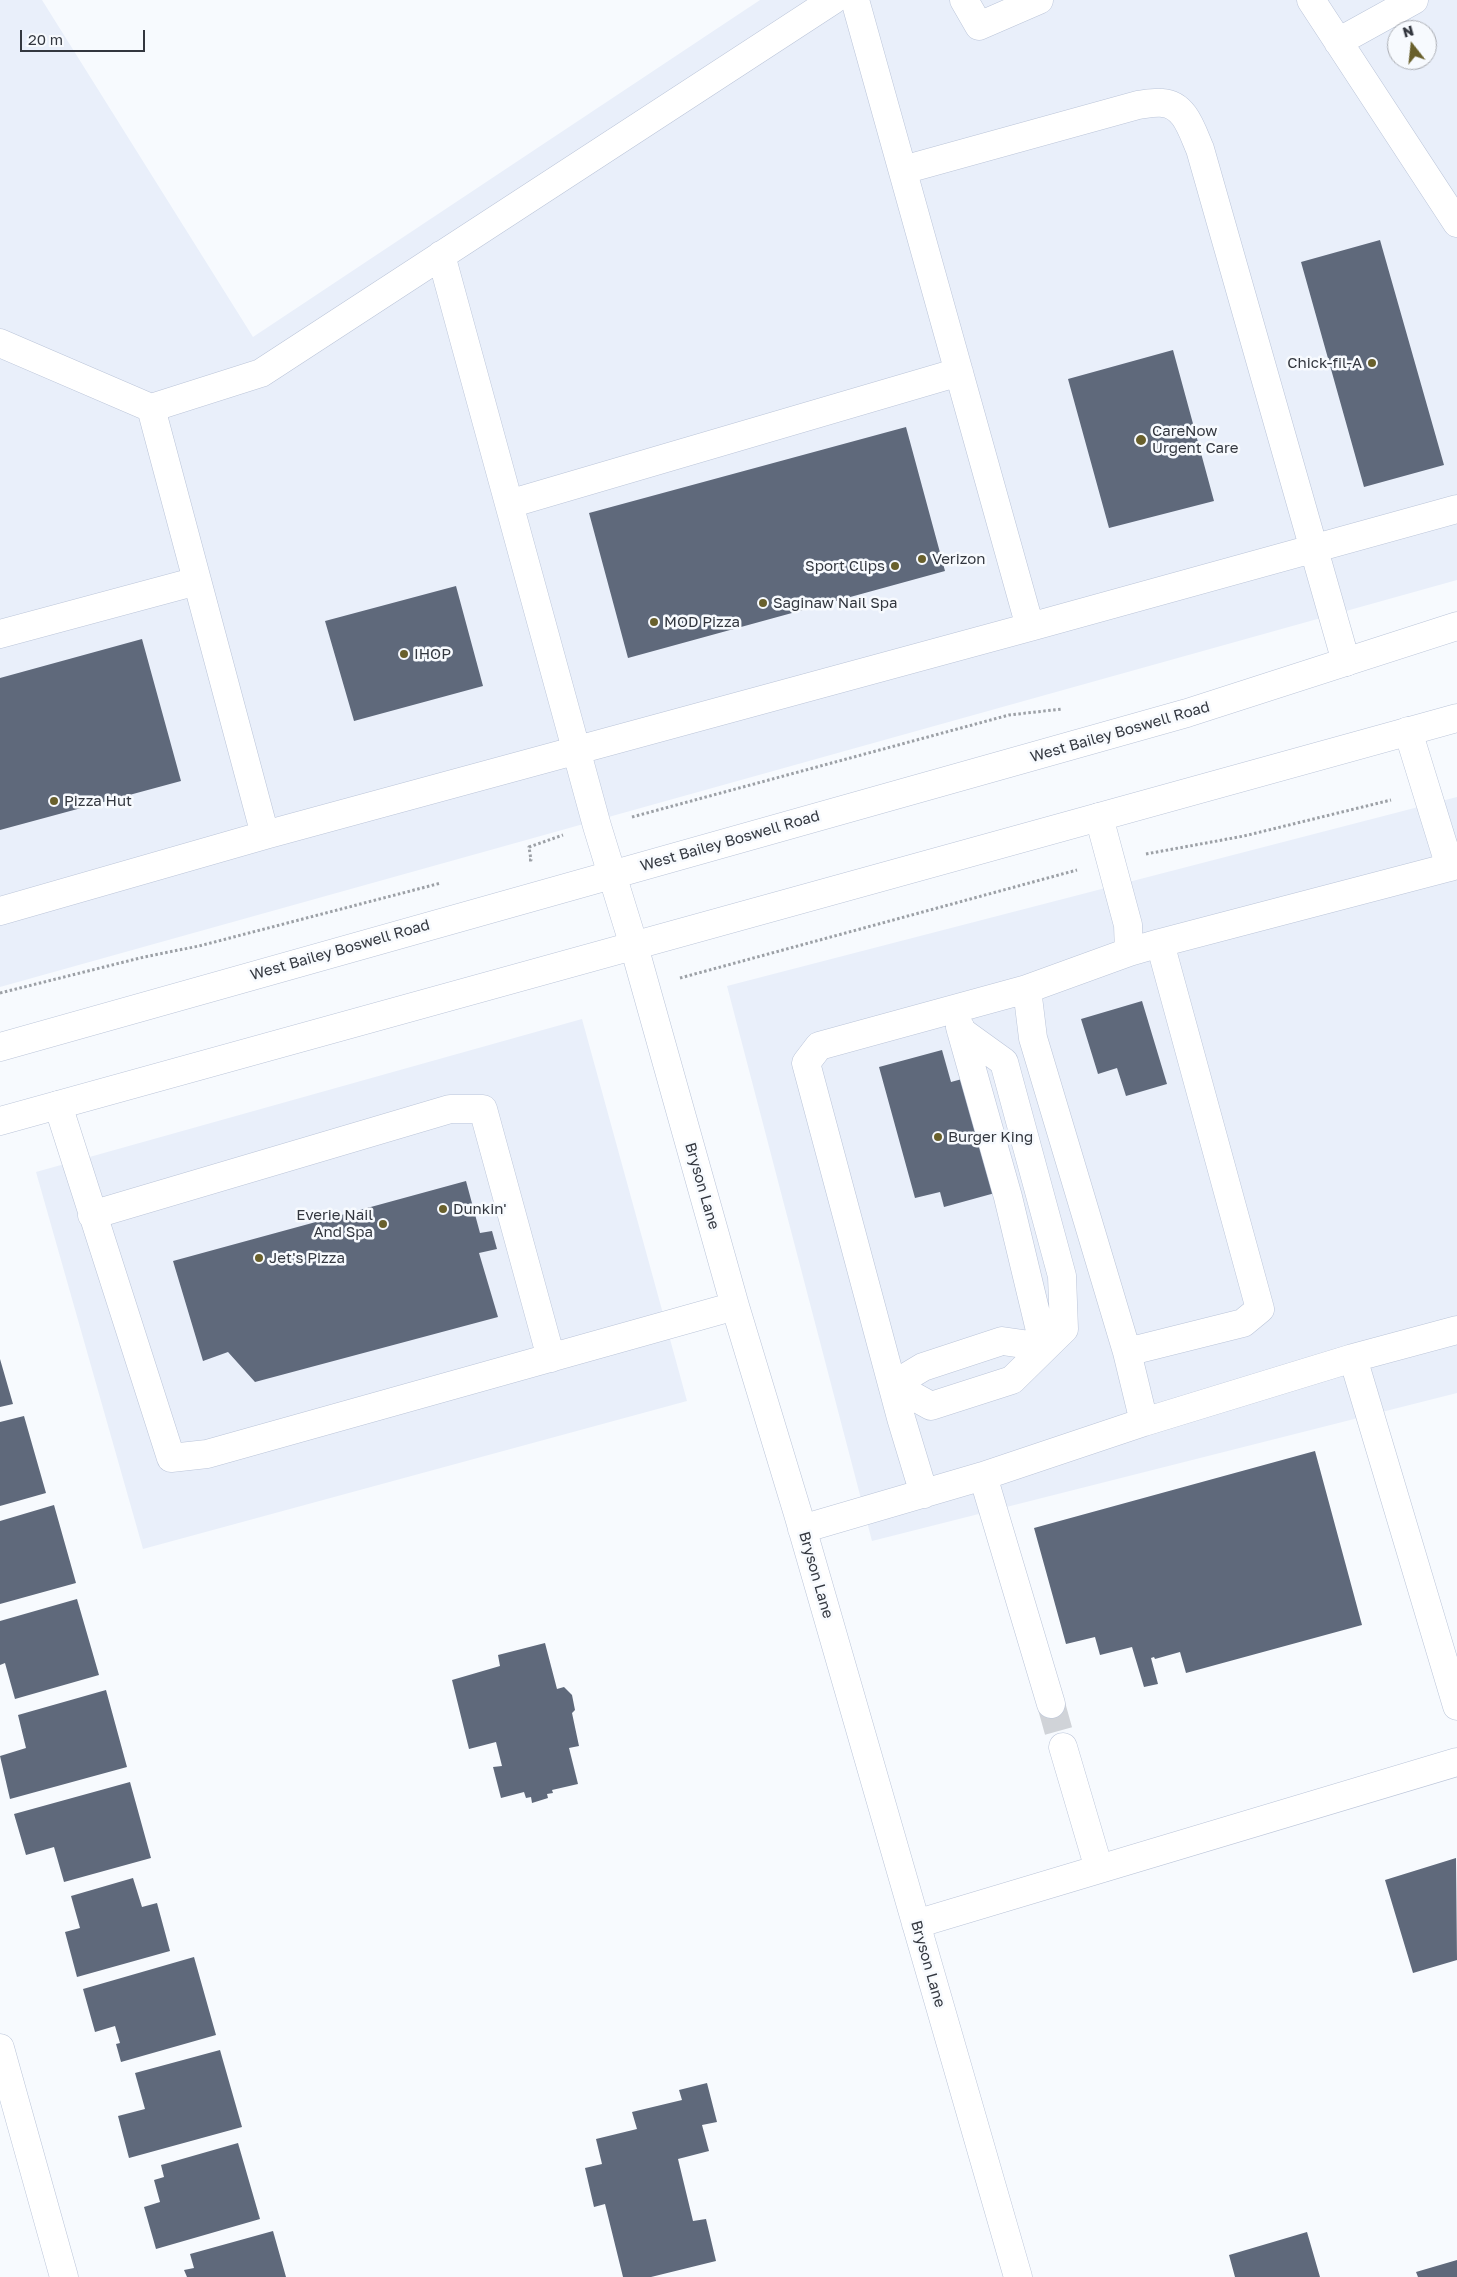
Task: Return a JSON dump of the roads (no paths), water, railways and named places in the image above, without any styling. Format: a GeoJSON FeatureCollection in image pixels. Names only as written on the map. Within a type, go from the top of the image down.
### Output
{"type":"FeatureCollection","features":[{"type":"Feature","properties":{"kind":"main road"},"geometry":{"type":"LineString","coordinates":[[0,343],[151,408],[261,372],[833,0]]}},
{"type":"Feature","properties":{"kind":"main road"},"geometry":{"type":"LineString","coordinates":[[855,0],[1030,627]]}},
{"type":"Feature","properties":{"kind":"main road"},"geometry":{"type":"LineString","coordinates":[[964,0],[978,26],[1039,0]]}},
{"type":"Feature","properties":{"kind":"main road"},"geometry":{"type":"LineString","coordinates":[[1310,0],[1457,223]]}},
{"type":"Feature","properties":{"kind":"main road"},"geometry":{"type":"LineString","coordinates":[[1338,42],[1414,0]]}},
{"type":"Feature","properties":{"kind":"main road"},"geometry":{"type":"LineString","coordinates":[[903,170],[1138,105],[1163,102],[1179,109],[1190,126],[1200,149],[1346,662]]}},
{"type":"Feature","properties":{"kind":"main road","name":"Bryson Lane"},"geometry":{"type":"LineString","coordinates":[[441,255],[597,826],[634,946],[735,1306],[802,1529],[1018,2277]]}},
{"type":"Feature","properties":{"kind":"main road"},"geometry":{"type":"LineString","coordinates":[[509,504],[959,372]]}},
{"type":"Feature","properties":{"kind":"main road"},"geometry":{"type":"LineString","coordinates":[[151,408],[265,835]]}},
{"type":"Feature","properties":{"kind":"main road"},"geometry":{"type":"LineString","coordinates":[[0,911],[265,835],[577,752],[1457,508]]}},
{"type":"Feature","properties":{"kind":"main road"},"geometry":{"type":"LineString","coordinates":[[0,634],[197,581]]}},
{"type":"Feature","properties":{"kind":"main road","name":"West Bailey Boswell Road"},"geometry":{"type":"LineString","coordinates":[[0,1047],[1187,713],[1457,626]]}},
{"type":"Feature","properties":{"kind":"main road"},"geometry":{"type":"LineString","coordinates":[[0,1121],[1457,718]]}},
{"type":"Feature","properties":{"kind":"main road"},"geometry":{"type":"LineString","coordinates":[[924,1494],[892,1385],[806,1063],[819,1046],[958,1020],[1027,989],[1129,952],[1454,866],[1408,731]]}},
{"type":"Feature","properties":{"kind":"main road"},"geometry":{"type":"LineString","coordinates":[[1099,817],[1128,925],[1129,952]]}},
{"type":"Feature","properties":{"kind":"main road"},"geometry":{"type":"LineString","coordinates":[[1127,1352],[1243,1323],[1260,1309],[1160,943]]}},
{"type":"Feature","properties":{"kind":"main road"},"geometry":{"type":"LineString","coordinates":[[1027,989],[1033,1038],[1127,1352],[1144,1422]]}},
{"type":"Feature","properties":{"kind":"main road"},"geometry":{"type":"LineString","coordinates":[[958,1020],[1008,1197],[1044,1348]]}},
{"type":"Feature","properties":{"kind":"main road"},"geometry":{"type":"LineString","coordinates":[[58,1105],[171,1458],[207,1454],[735,1306]]}},
{"type":"Feature","properties":{"kind":"main road"},"geometry":{"type":"LineString","coordinates":[[92,1214],[450,1109],[483,1109],[551,1358]]}},
{"type":"Feature","properties":{"kind":"main road"},"geometry":{"type":"LineString","coordinates":[[802,1529],[983,1476],[1144,1422],[1353,1358],[1457,1330]]}},
{"type":"Feature","properties":{"kind":"main road"},"geometry":{"type":"LineString","coordinates":[[892,1385],[923,1367],[1002,1341],[1044,1348]]}},
{"type":"Feature","properties":{"kind":"main road"},"geometry":{"type":"LineString","coordinates":[[892,1385],[931,1406],[1012,1380],[1044,1348]]}},
{"type":"Feature","properties":{"kind":"main road"},"geometry":{"type":"LineString","coordinates":[[1353,1358],[1457,1706]]}},
{"type":"Feature","properties":{"kind":"main road"},"geometry":{"type":"LineString","coordinates":[[983,1476],[1051,1704]]}},
{"type":"Feature","properties":{"kind":"main road"},"geometry":{"type":"LineString","coordinates":[[1063,1747],[1099,1869]]}},
{"type":"Feature","properties":{"kind":"main road"},"geometry":{"type":"LineString","coordinates":[[916,1924],[1457,1762]]}},
{"type":"Feature","properties":{"kind":"main road"},"geometry":{"type":"LineString","coordinates":[[0,2048],[64,2277]]}},
{"type":"Feature","properties":{"kind":"tunnel"},"geometry":{"type":"LineString","coordinates":[[1051,1704],[1063,1747]]}},
{"type":"Feature","properties":{"kind":"place","name":"Chick-fil-A"},"geometry":{"type":"Point","coordinates":[1372,363]}},
{"type":"Feature","properties":{"kind":"place","name":"CareNow Urgent Care"},"geometry":{"type":"Point","coordinates":[1141,440]}},
{"type":"Feature","properties":{"kind":"place","name":"Verizon"},"geometry":{"type":"Point","coordinates":[922,559]}},
{"type":"Feature","properties":{"kind":"place","name":"Sport Clips"},"geometry":{"type":"Point","coordinates":[895,566]}},
{"type":"Feature","properties":{"kind":"place","name":"Saginaw Nail Spa"},"geometry":{"type":"Point","coordinates":[763,603]}},
{"type":"Feature","properties":{"kind":"place","name":"MOD Pizza"},"geometry":{"type":"Point","coordinates":[654,622]}},
{"type":"Feature","properties":{"kind":"place","name":"IHOP"},"geometry":{"type":"Point","coordinates":[404,654]}},
{"type":"Feature","properties":{"kind":"place","name":"Pizza Hut"},"geometry":{"type":"Point","coordinates":[54,801]}},
{"type":"Feature","properties":{"kind":"place","name":"Burger King"},"geometry":{"type":"Point","coordinates":[938,1137]}},
{"type":"Feature","properties":{"kind":"place","name":"Dunkin'"},"geometry":{"type":"Point","coordinates":[443,1209]}},
{"type":"Feature","properties":{"kind":"place","name":"Everie Nail And Spa"},"geometry":{"type":"Point","coordinates":[383,1224]}},
{"type":"Feature","properties":{"kind":"place","name":"Jet's Pizza"},"geometry":{"type":"Point","coordinates":[259,1258]}}]}
